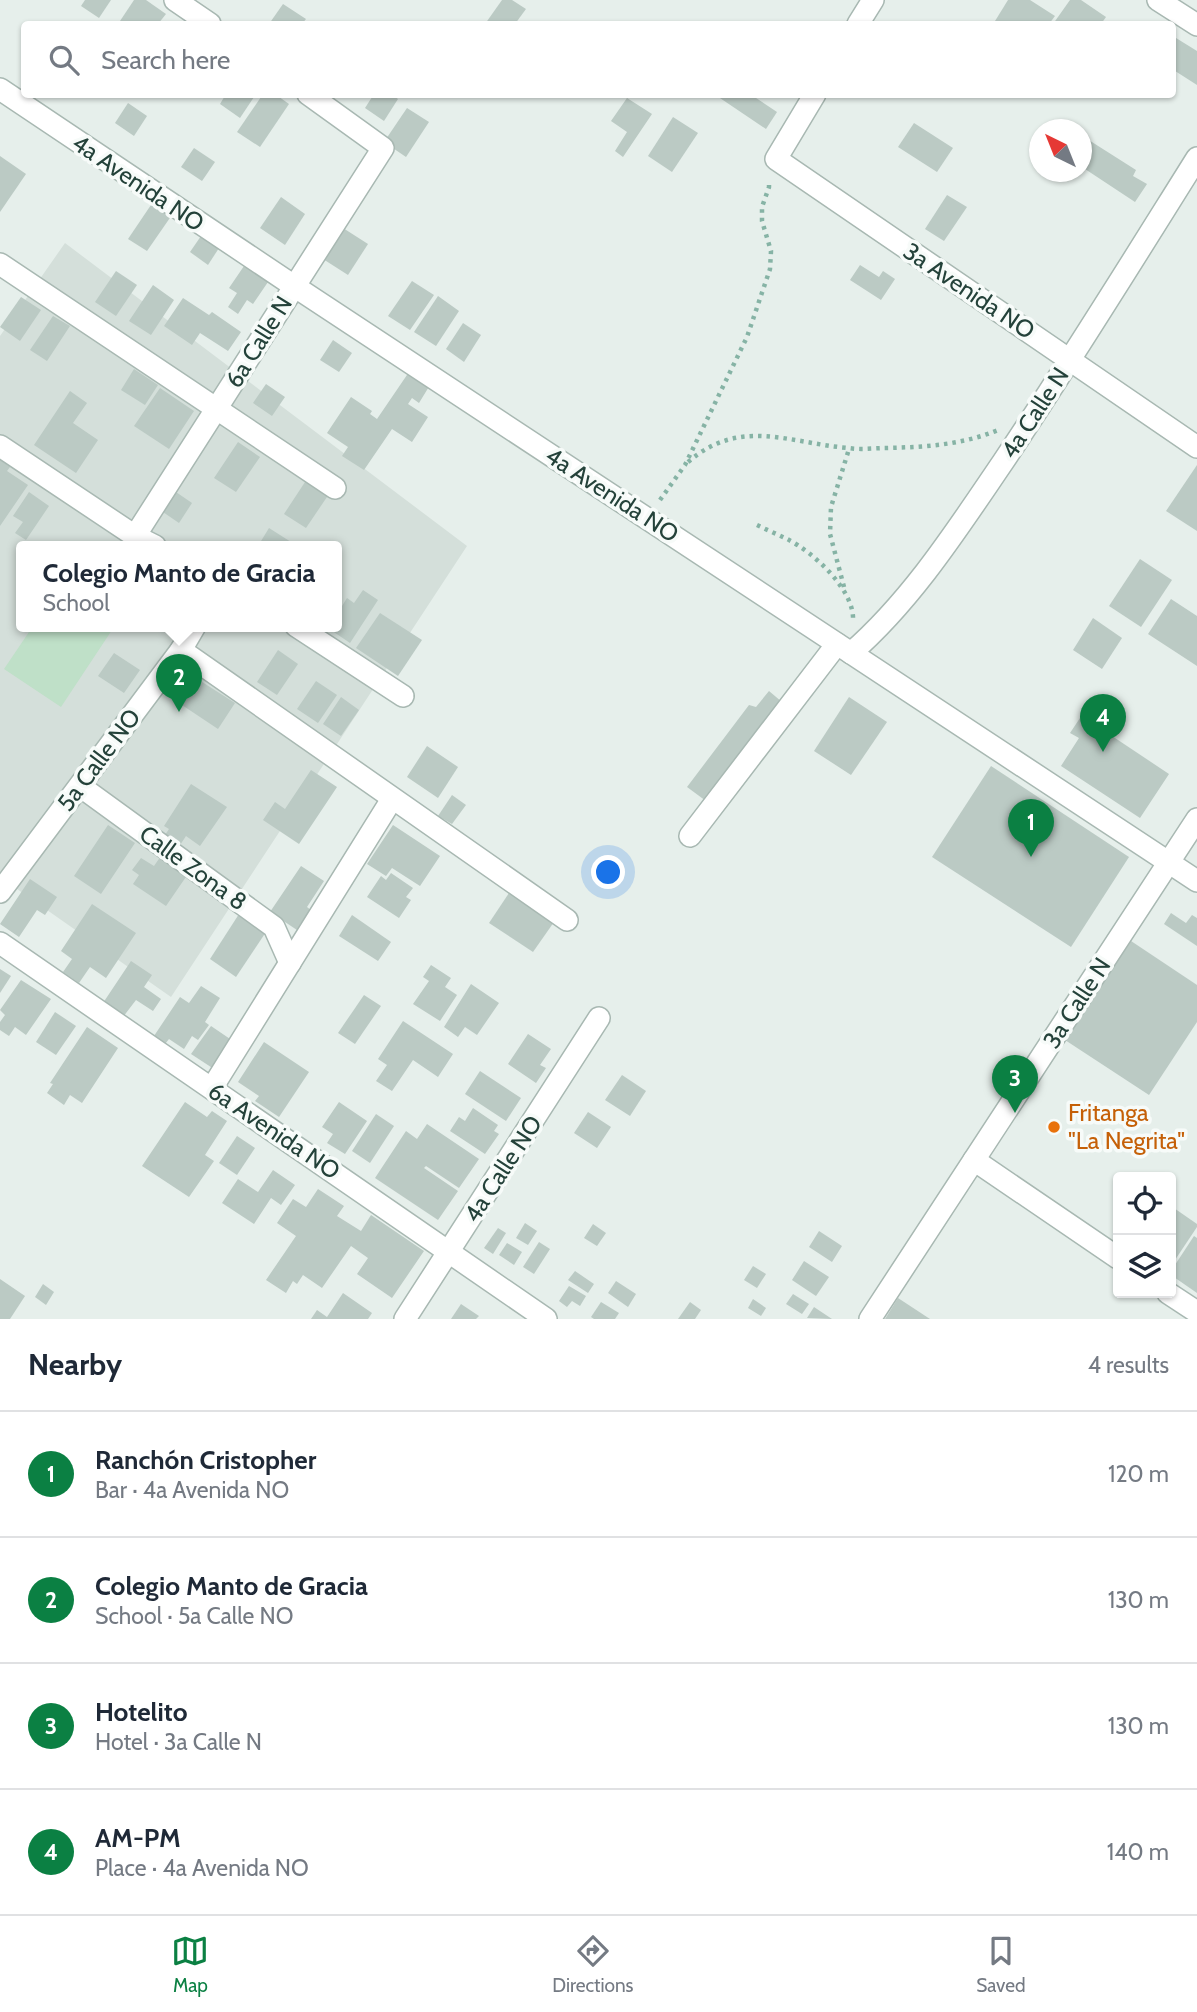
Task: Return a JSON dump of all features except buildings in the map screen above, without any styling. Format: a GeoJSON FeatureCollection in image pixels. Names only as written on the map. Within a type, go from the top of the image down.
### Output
{"type":"FeatureCollection","features":[{"type":"Feature","properties":{"kind":"street"},"geometry":{"type":"LineString","coordinates":[[176,0],[206,21]]}},
{"type":"Feature","properties":{"kind":"street"},"geometry":{"type":"LineString","coordinates":[[860,21],[873,0]]}},
{"type":"Feature","properties":{"kind":"street"},"geometry":{"type":"LineString","coordinates":[[1158,0],[1197,26]]}},
{"type":"Feature","properties":{"kind":"street","name":"4a Avenida NO"},"geometry":{"type":"LineString","coordinates":[[0,89],[1197,881]]}},
{"type":"Feature","properties":{"kind":"street","name":"6a Calle N"},"geometry":{"type":"LineString","coordinates":[[135,536],[383,148],[314,98]]}},
{"type":"Feature","properties":{"kind":"street"},"geometry":{"type":"LineString","coordinates":[[776,159],[813,98]]}},
{"type":"Feature","properties":{"kind":"street","name":"4a Calle N"},"geometry":{"type":"LineString","coordinates":[[690,836],[844,649],[871,636],[943,551],[1070,360],[1197,158]]}},
{"type":"Feature","properties":{"kind":"street","name":"3a Avenida NO"},"geometry":{"type":"LineString","coordinates":[[776,159],[1197,447]]}},
{"type":"Feature","properties":{"kind":"street"},"geometry":{"type":"LineString","coordinates":[[0,264],[335,488]]}},
{"type":"Feature","properties":{"kind":"street"},"geometry":{"type":"LineString","coordinates":[[0,446],[145,541]]}},
{"type":"Feature","properties":{"kind":"street","name":"5a Calle NO"},"geometry":{"type":"LineString","coordinates":[[0,892],[181,650],[192,632]]}},
{"type":"Feature","properties":{"kind":"street"},"geometry":{"type":"LineString","coordinates":[[305,632],[403,696]]}},
{"type":"Feature","properties":{"kind":"street"},"geometry":{"type":"LineString","coordinates":[[181,650],[567,920]]}},
{"type":"Feature","properties":{"kind":"street","name":"Calle Zona 8"},"geometry":{"type":"LineString","coordinates":[[80,786],[274,927],[290,963]]}},
{"type":"Feature","properties":{"kind":"street"},"geometry":{"type":"LineString","coordinates":[[212,1088],[392,799]]}},
{"type":"Feature","properties":{"kind":"street","name":"3a Calle N"},"geometry":{"type":"LineString","coordinates":[[870,1319],[1197,818]]}},
{"type":"Feature","properties":{"kind":"street","name":"6a Avenida NO"},"geometry":{"type":"LineString","coordinates":[[0,943],[547,1319]]}},
{"type":"Feature","properties":{"kind":"street","name":"4a Calle NO"},"geometry":{"type":"LineString","coordinates":[[405,1319],[599,1018]]}},
{"type":"Feature","properties":{"kind":"street"},"geometry":{"type":"LineString","coordinates":[[974,1160],[1113,1255]]}},
{"type":"Feature","properties":{"kind":"street"},"geometry":{"type":"LineString","coordinates":[[1176,1298],[1197,1312]]}},
{"type":"Feature","properties":{"kind":"path"},"geometry":{"type":"LineString","coordinates":[[647,518],[685,465],[747,337],[770,269],[771,251],[762,221],[762,207],[769,187],[769,175],[776,159]]}},
{"type":"Feature","properties":{"kind":"path"},"geometry":{"type":"LineString","coordinates":[[685,465],[701,451],[723,440],[750,436],[790,439],[849,449],[962,443],[1036,412]]}},
{"type":"Feature","properties":{"kind":"path"},"geometry":{"type":"LineString","coordinates":[[844,649],[854,612],[830,534],[831,507],[849,449]]}},
{"type":"Feature","properties":{"kind":"path"},"geometry":{"type":"LineString","coordinates":[[757,526],[789,540],[817,559],[846,591]]}},
{"type":"Feature","properties":{"kind":"shaded area"},"geometry":{"type":"Polygon","coordinates":[[[65,243],[467,546],[171,997],[0,877],[0,336],[65,243]]]}},
{"type":"Feature","properties":{"kind":"green space"},"geometry":{"type":"Polygon","coordinates":[[[29,632],[111,632],[61,707],[4,669],[29,632]]]}},
{"type":"Feature","properties":{"kind":"place","name":"Colegio Manto de Gracia"},"geometry":{"type":"Point","coordinates":[179,712]}},
{"type":"Feature","properties":{"kind":"place","name":"AM-PM"},"geometry":{"type":"Point","coordinates":[1103,752]}},
{"type":"Feature","properties":{"kind":"place","name":"Ranchón Cristopher"},"geometry":{"type":"Point","coordinates":[1031,857]}},
{"type":"Feature","properties":{"kind":"place","name":"Hotelito"},"geometry":{"type":"Point","coordinates":[1015,1113]}},
{"type":"Feature","properties":{"kind":"place","name":"Fritanga \"La Negrita\""},"geometry":{"type":"Point","coordinates":[1054,1127]}}]}
